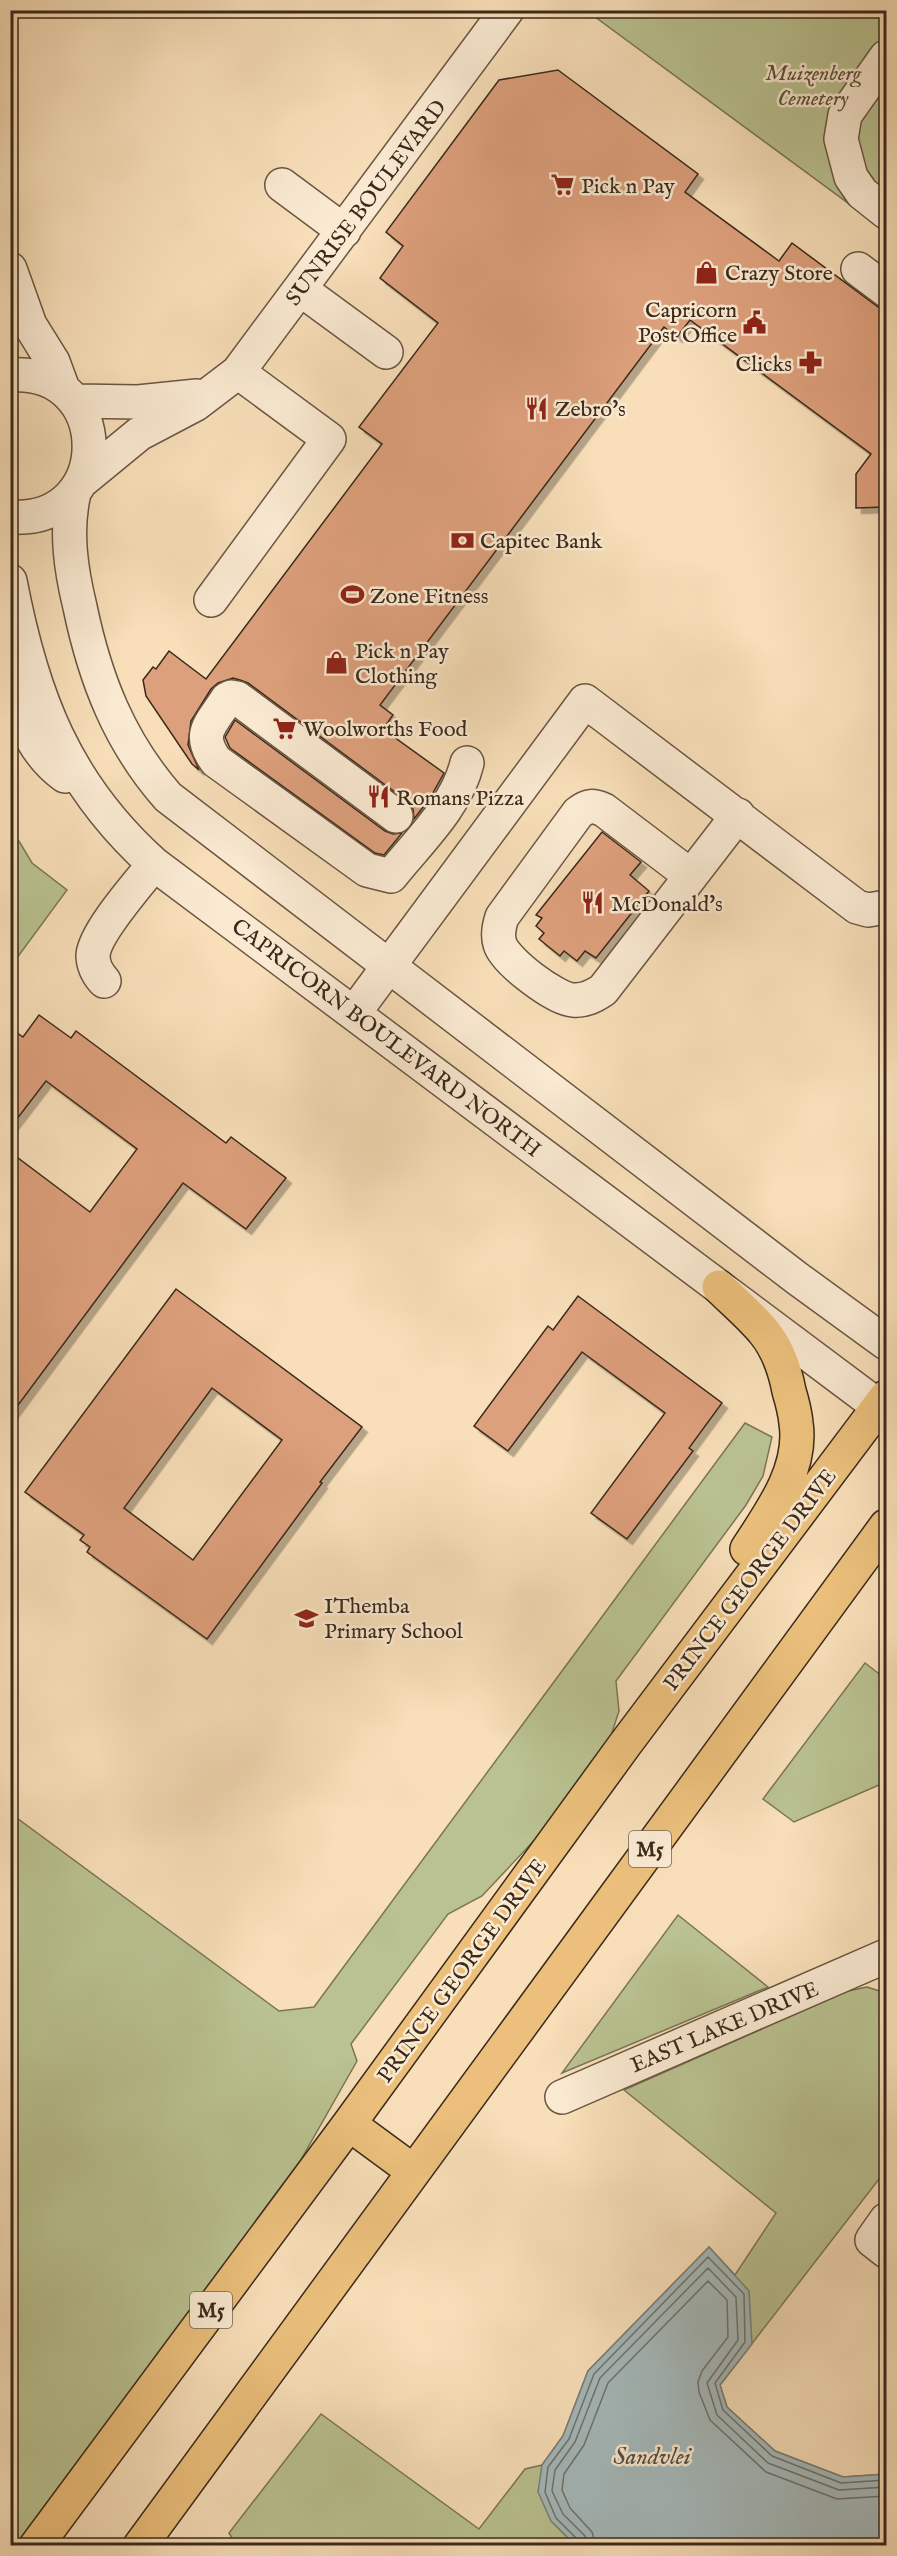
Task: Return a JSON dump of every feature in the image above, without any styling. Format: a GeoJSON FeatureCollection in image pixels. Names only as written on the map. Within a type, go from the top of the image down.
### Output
{"type":"FeatureCollection","features":[{"type":"Feature","properties":{"kind":"main road"},"geometry":{"type":"LineString","coordinates":[[626,1743],[658,1687],[770,1513],[785,1487],[792,1464],[797,1437],[796,1423],[785,1371],[765,1333],[719,1287]]}},
{"type":"Feature","properties":{"kind":"main road","name":"PRINCE GEORGE DRIVE"},"geometry":{"type":"LineString","coordinates":[[36,2546],[349,2124],[626,1743],[884,1405]]}},
{"type":"Feature","properties":{"kind":"main road","name":"M5"},"geometry":{"type":"LineString","coordinates":[[140,2546],[886,1526]]}},
{"type":"Feature","properties":{"kind":"main road"},"geometry":{"type":"LineString","coordinates":[[349,2124],[413,2171]]}},
{"type":"Feature","properties":{"kind":"street","name":"SUNRISE BOULEVARD"},"geometry":{"type":"LineString","coordinates":[[10,518],[42,514],[59,506],[139,434],[196,404],[229,381],[344,231],[507,10]]}},
{"type":"Feature","properties":{"kind":"street"},"geometry":{"type":"LineString","coordinates":[[886,57],[845,115],[841,139],[851,177],[862,193],[886,212]]}},
{"type":"Feature","properties":{"kind":"street"},"geometry":{"type":"LineString","coordinates":[[282,185],[344,231]]}},
{"type":"Feature","properties":{"kind":"street"},"geometry":{"type":"LineString","coordinates":[[10,269],[30,325],[53,362],[89,431],[91,448],[89,465],[69,513],[69,537],[75,587],[95,672],[110,707],[147,774],[186,813],[389,964],[789,1272],[886,1343]]}},
{"type":"Feature","properties":{"kind":"street"},"geometry":{"type":"LineString","coordinates":[[858,269],[886,290]]}},
{"type":"Feature","properties":{"kind":"street"},"geometry":{"type":"LineString","coordinates":[[300,289],[386,352]]}},
{"type":"Feature","properties":{"kind":"street"},"geometry":{"type":"LineString","coordinates":[[10,375],[23,374],[45,378],[69,395],[164,400],[199,396],[229,381],[329,439],[211,600]]}},
{"type":"Feature","properties":{"kind":"street","name":"CAPRICORN BOULEVARD NORTH"},"geometry":{"type":"LineString","coordinates":[[10,581],[15,642],[30,668],[50,725],[91,795],[110,821],[154,864],[719,1287],[884,1405]]}},
{"type":"Feature","properties":{"kind":"street"},"geometry":{"type":"LineString","coordinates":[[10,688],[30,739],[54,769],[91,795]]}},
{"type":"Feature","properties":{"kind":"street"},"geometry":{"type":"LineString","coordinates":[[396,816],[237,698],[227,699],[206,734],[208,751],[216,761],[367,870],[391,876],[448,804],[464,776],[467,763]]}},
{"type":"Feature","properties":{"kind":"street"},"geometry":{"type":"LineString","coordinates":[[354,1012],[585,701],[857,907],[868,910],[886,907]]}},
{"type":"Feature","properties":{"kind":"street"},"geometry":{"type":"LineString","coordinates":[[691,876],[604,810],[594,805],[585,807],[578,813],[502,917],[498,931],[500,945],[507,957],[555,995],[570,1000],[593,997],[603,990],[738,816]]}},
{"type":"Feature","properties":{"kind":"street"},"geometry":{"type":"LineString","coordinates":[[104,981],[94,966],[93,957],[98,942],[110,921],[154,864]]}},
{"type":"Feature","properties":{"kind":"street","name":"EAST LAKE DRIVE"},"geometry":{"type":"LineString","coordinates":[[562,2097],[886,1956]]}},
{"type":"Feature","properties":{"kind":"street"},"geometry":{"type":"LineString","coordinates":[[886,2220],[872,2240],[886,2251]]}},
{"type":"Feature","properties":{"kind":"green space","name":"Muizenberg Cemetery"},"geometry":{"type":"Polygon","coordinates":[[[587,11],[886,11],[886,231],[587,11]]]}},
{"type":"Feature","properties":{"kind":"green space"},"geometry":{"type":"Polygon","coordinates":[[[11,838],[19,841],[32,863],[67,890],[11,966],[11,838]]]}},
{"type":"Feature","properties":{"kind":"green space"},"geometry":{"type":"Polygon","coordinates":[[[745,1423],[772,1437],[763,1476],[746,1505],[616,1681],[619,1711],[610,1739],[541,1833],[482,1896],[448,1914],[351,2044],[357,2061],[299,2163],[16,2546],[10,2545],[10,1813],[279,2011],[314,2007],[745,1423]]]}},
{"type":"Feature","properties":{"kind":"green space"},"geometry":{"type":"Polygon","coordinates":[[[865,1663],[886,1679],[886,1782],[794,1822],[763,1799],[865,1663]]]}},
{"type":"Feature","properties":{"kind":"green space"},"geometry":{"type":"Polygon","coordinates":[[[678,1915],[768,1987],[562,2073],[678,1915]]]}},
{"type":"Feature","properties":{"kind":"green space"},"geometry":{"type":"Polygon","coordinates":[[[867,1987],[886,1993],[886,2170],[720,2385],[727,2407],[775,2451],[843,2477],[886,2474],[886,2545],[237,2546],[229,2533],[321,2414],[479,2529],[525,2469],[542,2465],[563,2436],[588,2371],[709,2247],[735,2275],[776,2213],[624,2090],[848,1991],[867,1987]]]}},
{"type":"Feature","properties":{"kind":"water","name":"Sandvlei"},"geometry":{"type":"Polygon","coordinates":[[[709,2247],[749,2291],[752,2344],[720,2385],[727,2407],[775,2451],[843,2477],[886,2474],[886,2545],[587,2545],[574,2544],[551,2521],[538,2492],[542,2465],[563,2436],[588,2371],[709,2247]]]}},
{"type":"Feature","properties":{"kind":"building"},"geometry":{"type":"Polygon","coordinates":[[[558,70],[698,174],[685,192],[779,261],[792,243],[886,313],[886,507],[856,508],[856,474],[871,454],[690,320],[677,337],[664,327],[380,705],[393,715],[383,729],[444,773],[430,798],[414,819],[413,809],[407,801],[248,683],[233,678],[218,683],[211,689],[191,721],[188,745],[199,770],[192,764],[146,696],[143,680],[153,667],[156,669],[169,651],[206,679],[382,444],[359,427],[438,323],[380,278],[403,246],[386,232],[499,80],[558,70]]]}},
{"type":"Feature","properties":{"kind":"building"},"geometry":{"type":"Polygon","coordinates":[[[235,720],[385,831],[393,834],[402,833],[384,855],[375,853],[230,748],[225,737],[235,720]]]}},
{"type":"Feature","properties":{"kind":"building","name":"McDonald's"},"geometry":{"type":"Polygon","coordinates":[[[602,832],[641,862],[630,875],[649,891],[596,958],[585,951],[577,961],[564,951],[560,956],[539,939],[544,933],[536,926],[542,918],[536,915],[602,832]]]}},
{"type":"Feature","properties":{"kind":"building"},"geometry":{"type":"Polygon","coordinates":[[[39,1015],[71,1038],[76,1031],[226,1143],[231,1137],[286,1178],[246,1229],[183,1183],[10,1416],[10,1152],[90,1212],[137,1149],[46,1081],[10,1128],[10,1028],[23,1037],[39,1015]]]}},
{"type":"Feature","properties":{"kind":"building"},"geometry":{"type":"Polygon","coordinates":[[[176,1289],[362,1427],[207,1639],[87,1552],[90,1547],[80,1540],[84,1535],[25,1492],[176,1289]],[[212,1388],[124,1508],[193,1560],[282,1440],[212,1388]]]}},
{"type":"Feature","properties":{"kind":"building"},"geometry":{"type":"Polygon","coordinates":[[[578,1296],[722,1403],[689,1448],[693,1451],[627,1539],[591,1513],[665,1413],[582,1352],[508,1451],[474,1426],[548,1326],[553,1330],[578,1296]]]}},
{"type":"Feature","properties":{"kind":"place","name":"Pick n Pay"},"geometry":{"type":"Point","coordinates":[563,185]}},
{"type":"Feature","properties":{"kind":"place","name":"Crazy Store"},"geometry":{"type":"Point","coordinates":[707,272]}},
{"type":"Feature","properties":{"kind":"place","name":"Capricorn Post Office"},"geometry":{"type":"Point","coordinates":[755,322]}},
{"type":"Feature","properties":{"kind":"place","name":"Clicks"},"geometry":{"type":"Point","coordinates":[810,363]}},
{"type":"Feature","properties":{"kind":"place","name":"Zebro's"},"geometry":{"type":"Point","coordinates":[537,408]}},
{"type":"Feature","properties":{"kind":"place","name":"Capitec Bank"},"geometry":{"type":"Point","coordinates":[462,540]}},
{"type":"Feature","properties":{"kind":"place","name":"Zone Fitness"},"geometry":{"type":"Point","coordinates":[352,595]}},
{"type":"Feature","properties":{"kind":"place","name":"Pick n Pay Clothing"},"geometry":{"type":"Point","coordinates":[337,663]}},
{"type":"Feature","properties":{"kind":"place","name":"Woolworths Food"},"geometry":{"type":"Point","coordinates":[285,728]}},
{"type":"Feature","properties":{"kind":"place","name":"Romans Pizza"},"geometry":{"type":"Point","coordinates":[378,797]}},
{"type":"Feature","properties":{"kind":"place","name":"McDonald's"},"geometry":{"type":"Point","coordinates":[593,903]}},
{"type":"Feature","properties":{"kind":"place","name":"IThemba Primary School"},"geometry":{"type":"Point","coordinates":[306,1618]}}]}
